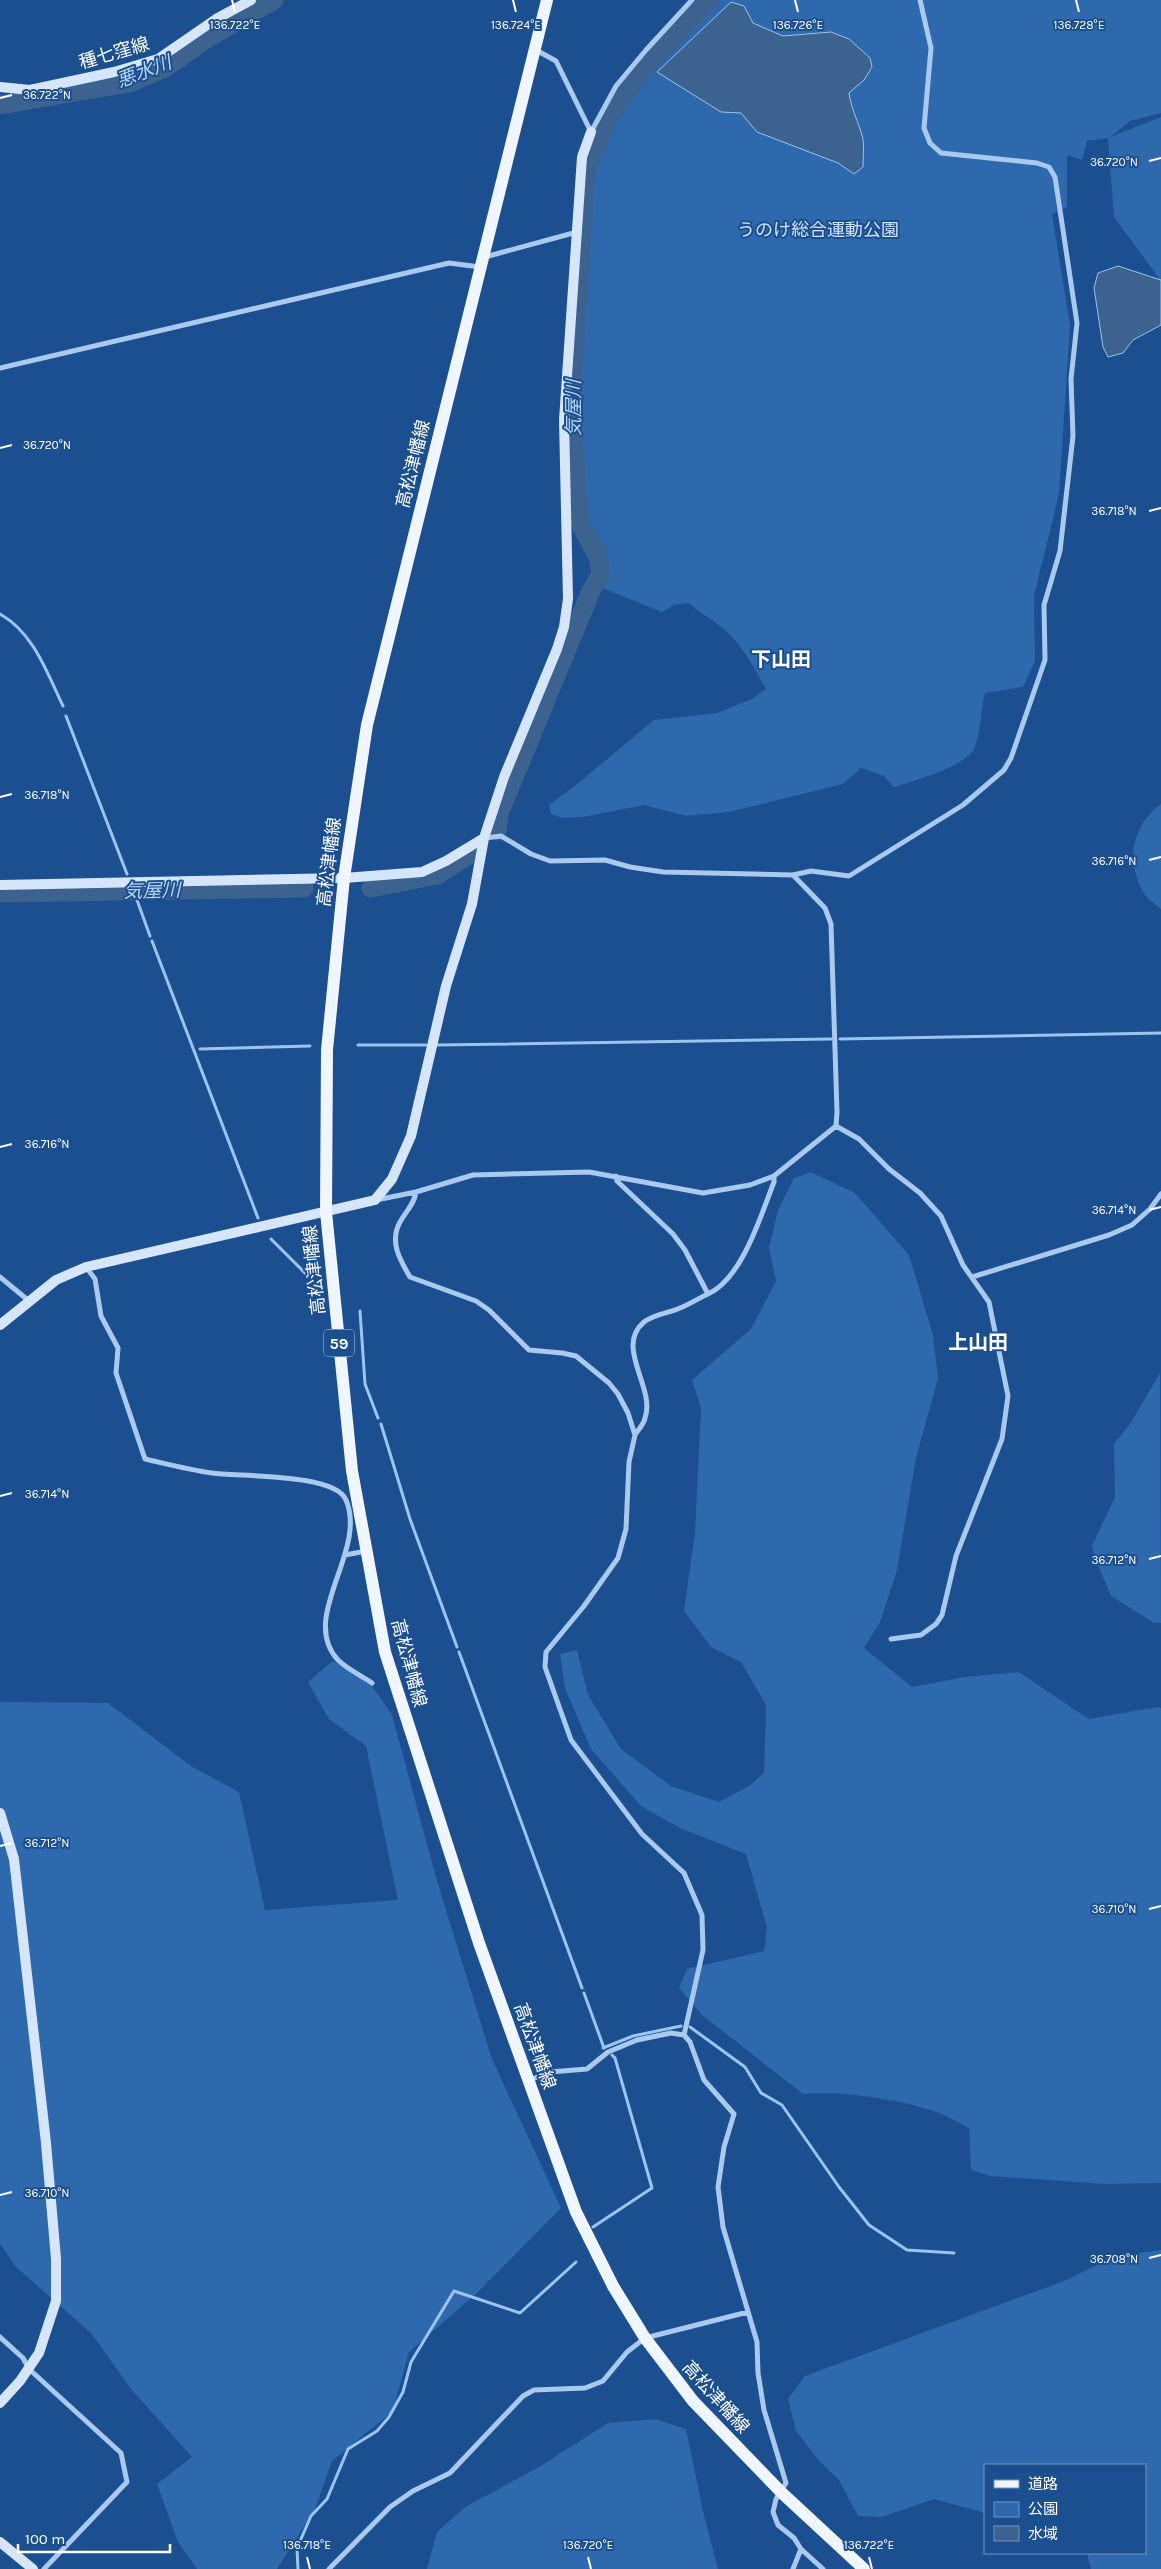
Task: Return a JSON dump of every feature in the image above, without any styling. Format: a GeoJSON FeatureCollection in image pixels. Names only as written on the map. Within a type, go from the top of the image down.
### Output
{"type":"FeatureCollection","features":[{"type":"Feature","properties":{"kind":"main road","name":"高松津幡線"},"geometry":{"type":"LineString","coordinates":[[547,0],[367,725],[344,878],[327,1050],[326,1212],[352,1471],[385,1652],[479,1943],[576,2212],[613,2286],[645,2338],[693,2401],[782,2493],[864,2569]]}},
{"type":"Feature","properties":{"kind":"street","name":"種七窪線"},"geometry":{"type":"LineString","coordinates":[[0,87],[30,90],[114,72],[158,59],[216,19],[251,0]]}},
{"type":"Feature","properties":{"kind":"street"},"geometry":{"type":"LineString","coordinates":[[375,1200],[392,1180],[411,1136],[446,986],[472,904],[484,838],[504,777],[564,627],[568,599],[564,420],[582,158],[591,132],[616,86],[692,0]]}},
{"type":"Feature","properties":{"kind":"street"},"geometry":{"type":"LineString","coordinates":[[0,885],[344,878],[422,872],[446,862],[484,838],[501,836],[530,854],[550,861],[605,860],[630,868],[663,872],[793,875],[811,871],[849,876],[963,805],[1004,770],[1011,758],[1045,660],[1044,605],[1060,551],[1073,436],[1071,379],[1077,323],[1055,177],[1048,168],[1037,163],[941,153],[930,143],[924,128],[930,48],[920,0]]}},
{"type":"Feature","properties":{"kind":"street"},"geometry":{"type":"LineString","coordinates":[[534,50],[556,61],[591,132]]}},
{"type":"Feature","properties":{"kind":"street"},"geometry":{"type":"LineString","coordinates":[[0,368],[449,262],[481,263],[577,232]]}},
{"type":"Feature","properties":{"kind":"street"},"geometry":{"type":"LineString","coordinates":[[793,875],[825,908],[830,924],[836,1046],[836,1126]]}},
{"type":"Feature","properties":{"kind":"street"},"geometry":{"type":"LineString","coordinates":[[0,1325],[56,1280],[86,1267],[416,1192],[473,1175],[589,1172],[702,1193],[750,1185],[774,1176],[836,1126]]}},
{"type":"Feature","properties":{"kind":"street"},"geometry":{"type":"LineString","coordinates":[[836,1126],[859,1139],[889,1169],[920,1193],[941,1216],[963,1265],[989,1302],[1000,1347],[1008,1396],[1002,1439],[956,1556],[942,1615],[936,1624],[921,1634],[891,1639]]}},
{"type":"Feature","properties":{"kind":"street"},"geometry":{"type":"LineString","coordinates":[[616,1176],[622,1185],[673,1234],[685,1250],[708,1294]]}},
{"type":"Feature","properties":{"kind":"street"},"geometry":{"type":"LineString","coordinates":[[684,2035],[703,1950],[702,1915],[684,1873],[642,1834],[571,1740],[545,1667],[546,1652],[584,1606],[618,1558],[626,1529],[629,1462],[635,1435],[646,1418],[645,1387],[633,1349],[636,1334],[642,1324],[651,1318],[681,1308],[720,1288],[746,1250],[774,1182],[774,1176]]}},
{"type":"Feature","properties":{"kind":"street"},"geometry":{"type":"LineString","coordinates":[[416,1192],[414,1203],[400,1223],[394,1237],[398,1256],[410,1277],[476,1301],[489,1310],[529,1350],[576,1356],[609,1383],[618,1394],[628,1413],[635,1435]]}},
{"type":"Feature","properties":{"kind":"street"},"geometry":{"type":"LineString","coordinates":[[972,1277],[1109,1235],[1132,1225],[1150,1209],[1161,1194]]}},
{"type":"Feature","properties":{"kind":"street"},"geometry":{"type":"LineString","coordinates":[[86,1267],[95,1279],[101,1316],[118,1348],[116,1373],[145,1459],[213,1473],[293,1479],[334,1489],[342,1493],[348,1506],[350,1536],[325,1616],[325,1631],[338,1660],[372,1683]]}},
{"type":"Feature","properties":{"kind":"street"},"geometry":{"type":"LineString","coordinates":[[0,1277],[29,1301]]}},
{"type":"Feature","properties":{"kind":"street"},"geometry":{"type":"LineString","coordinates":[[345,1554],[366,1551]]}},
{"type":"Feature","properties":{"kind":"street"},"geometry":{"type":"LineString","coordinates":[[0,1813],[9,1836],[14,1859],[46,2143],[56,2259],[56,2302],[39,2353],[29,2369],[0,2403]]}},
{"type":"Feature","properties":{"kind":"street"},"geometry":{"type":"LineString","coordinates":[[528,2080],[550,2072],[580,2071],[608,2052],[637,2040],[671,2033],[684,2035],[690,2042],[704,2080],[734,2114],[724,2147],[718,2187],[723,2227],[757,2342],[758,2373],[764,2410],[786,2483],[782,2493],[776,2499],[773,2512],[778,2525],[794,2538],[801,2549],[823,2569]]}},
{"type":"Feature","properties":{"kind":"street"},"geometry":{"type":"LineString","coordinates":[[329,2569],[390,2507],[413,2491],[450,2473],[523,2396],[534,2390],[585,2388],[603,2381],[628,2352],[645,2338],[748,2312]]}},
{"type":"Feature","properties":{"kind":"street"},"geometry":{"type":"LineString","coordinates":[[0,2337],[23,2358],[29,2369],[121,2453],[126,2482],[44,2569]]}},
{"type":"Feature","properties":{"kind":"street"},"geometry":{"type":"LineString","coordinates":[[0,2542],[33,2569]]}},
{"type":"Feature","properties":{"kind":"street"},"geometry":{"type":"LineString","coordinates":[[792,2569],[801,2549]]}},
{"type":"Feature","properties":{"kind":"green space","name":"うのけ総合運動公園"},"geometry":{"type":"Polygon","coordinates":[[[716,0],[1161,0],[1161,113],[1130,121],[1110,137],[1161,117],[1161,281],[1114,217],[1108,138],[1087,141],[1082,160],[1067,155],[1067,207],[1052,214],[1070,325],[1059,494],[1034,596],[1035,661],[1023,687],[985,693],[977,740],[970,754],[939,772],[894,787],[884,776],[861,768],[843,784],[729,812],[686,816],[644,805],[583,817],[562,818],[551,814],[549,805],[654,720],[717,713],[752,699],[766,689],[757,672],[734,639],[689,603],[674,605],[662,612],[602,588],[585,511],[579,408],[591,170],[613,120],[635,87],[692,30],[716,0]]]}},
{"type":"Feature","properties":{"kind":"green space"},"geometry":{"type":"Polygon","coordinates":[[[1161,804],[1161,909],[1144,893],[1138,881],[1133,857],[1134,845],[1143,822],[1161,804]]]}},
{"type":"Feature","properties":{"kind":"green space"},"geometry":{"type":"Polygon","coordinates":[[[811,1172],[855,1193],[909,1255],[933,1335],[938,1378],[916,1458],[897,1570],[880,1622],[864,1648],[912,1687],[965,1677],[1019,1672],[1089,1719],[1157,1707],[1161,1708],[1161,2183],[1105,2184],[990,2176],[971,2170],[969,2128],[937,2112],[905,2103],[853,2095],[803,2094],[702,2015],[679,1988],[687,1969],[764,1951],[767,1928],[746,1854],[680,1828],[641,1806],[591,1749],[565,1688],[560,1654],[577,1650],[588,1695],[621,1749],[671,1786],[719,1802],[749,1786],[764,1773],[766,1705],[741,1662],[711,1647],[684,1611],[695,1533],[701,1408],[692,1380],[751,1329],[776,1281],[769,1248],[778,1210],[794,1178],[811,1172]]]}},
{"type":"Feature","properties":{"kind":"green space"},"geometry":{"type":"Polygon","coordinates":[[[1160,1373],[1161,1623],[1154,1623],[1111,1596],[1096,1561],[1092,1546],[1115,1497],[1114,1444],[1130,1424],[1160,1373]]]}},
{"type":"Feature","properties":{"kind":"green space"},"geometry":{"type":"Polygon","coordinates":[[[333,1661],[372,1686],[392,1715],[437,1881],[492,2059],[561,2208],[478,2292],[409,2352],[393,2411],[332,2461],[315,2509],[277,2569],[197,2569],[178,2542],[157,2484],[192,2457],[131,2389],[91,2333],[16,2267],[0,2244],[0,1702],[108,1703],[191,1766],[239,1792],[265,1910],[398,1900],[366,1746],[329,1719],[308,1682],[333,1661]]]}},
{"type":"Feature","properties":{"kind":"green space"},"geometry":{"type":"Polygon","coordinates":[[[1161,2250],[1161,2569],[1091,2569],[1087,2554],[1146,2554],[1146,2464],[984,2464],[984,2513],[934,2499],[882,2517],[858,2516],[839,2480],[820,2462],[796,2431],[788,2399],[805,2376],[1064,2281],[1116,2256],[1161,2250]]]}},
{"type":"Feature","properties":{"kind":"green space"},"geometry":{"type":"Polygon","coordinates":[[[655,2419],[686,2429],[703,2511],[718,2569],[427,2569],[437,2532],[465,2507],[539,2467],[608,2423],[655,2419]]]}},
{"type":"Feature","properties":{"kind":"water"},"geometry":{"type":"Polygon","coordinates":[[[731,2],[744,6],[753,23],[783,36],[831,32],[849,39],[870,58],[872,67],[864,80],[849,93],[851,105],[863,139],[863,167],[854,174],[838,163],[757,132],[741,113],[721,112],[657,72],[731,2]]]}},
{"type":"Feature","properties":{"kind":"water"},"geometry":{"type":"Polygon","coordinates":[[[1118,266],[1161,280],[1161,325],[1133,340],[1123,353],[1108,357],[1103,347],[1094,288],[1098,273],[1118,266]]]}},
{"type":"Feature","properties":{"kind":"waterway","name":"悪水川"},"geometry":{"type":"LineString","coordinates":[[0,105],[129,83],[165,68],[211,36],[274,0]]}},
{"type":"Feature","properties":{"kind":"waterway","name":"気屋川"},"geometry":{"type":"LineString","coordinates":[[497,831],[499,814],[591,591],[601,574],[598,557],[579,522],[571,405],[586,169],[608,118],[639,73],[709,0]]}},
{"type":"Feature","properties":{"kind":"waterway"},"geometry":{"type":"LineString","coordinates":[[0,614],[12,622],[31,643],[45,667],[63,706]]}},
{"type":"Feature","properties":{"kind":"waterway"},"geometry":{"type":"LineString","coordinates":[[66,716],[127,874]]}},
{"type":"Feature","properties":{"kind":"waterway","name":"気屋川"},"geometry":{"type":"LineString","coordinates":[[371,888],[437,875],[469,855]]}},
{"type":"Feature","properties":{"kind":"waterway","name":"気屋川"},"geometry":{"type":"LineString","coordinates":[[0,893],[304,888]]}},
{"type":"Feature","properties":{"kind":"waterway"},"geometry":{"type":"LineString","coordinates":[[137,900],[150,936]]}},
{"type":"Feature","properties":{"kind":"waterway"},"geometry":{"type":"LineString","coordinates":[[152,941],[258,1218]]}},
{"type":"Feature","properties":{"kind":"waterway"},"geometry":{"type":"LineString","coordinates":[[840,1039],[1161,1033]]}},
{"type":"Feature","properties":{"kind":"waterway"},"geometry":{"type":"LineString","coordinates":[[438,1045],[831,1039]]}},
{"type":"Feature","properties":{"kind":"waterway"},"geometry":{"type":"LineString","coordinates":[[358,1045],[426,1045]]}},
{"type":"Feature","properties":{"kind":"waterway"},"geometry":{"type":"LineString","coordinates":[[200,1049],[310,1046]]}},
{"type":"Feature","properties":{"kind":"waterway"},"geometry":{"type":"LineString","coordinates":[[271,1239],[307,1275]]}},
{"type":"Feature","properties":{"kind":"waterway"},"geometry":{"type":"LineString","coordinates":[[360,1311],[365,1384],[378,1418]]}},
{"type":"Feature","properties":{"kind":"waterway"},"geometry":{"type":"LineString","coordinates":[[381,1424],[410,1519],[457,1647]]}},
{"type":"Feature","properties":{"kind":"waterway"},"geometry":{"type":"LineString","coordinates":[[459,1652],[582,1988]]}},
{"type":"Feature","properties":{"kind":"waterway"},"geometry":{"type":"LineString","coordinates":[[584,1993],[604,2048]]}},
{"type":"Feature","properties":{"kind":"waterway"},"geometry":{"type":"LineString","coordinates":[[603,2048],[633,2036],[681,2026]]}},
{"type":"Feature","properties":{"kind":"waterway"},"geometry":{"type":"LineString","coordinates":[[690,2027],[745,2067],[761,2093],[782,2105],[839,2187],[869,2225],[907,2250],[954,2253]]}},
{"type":"Feature","properties":{"kind":"waterway"},"geometry":{"type":"LineString","coordinates":[[593,2227],[652,2188],[615,2058],[612,2055]]}},
{"type":"Feature","properties":{"kind":"waterway"},"geometry":{"type":"LineString","coordinates":[[298,2569],[297,2548],[311,2516],[327,2499],[348,2449],[377,2431],[389,2417],[403,2392],[411,2362],[454,2291],[520,2313],[576,2262]]}},
{"type":"Feature","properties":{"kind":"district","name":"下山田"},"geometry":{"type":"Point","coordinates":[781,659]}},
{"type":"Feature","properties":{"kind":"district","name":"上山田"},"geometry":{"type":"Point","coordinates":[978,1342]}}]}
